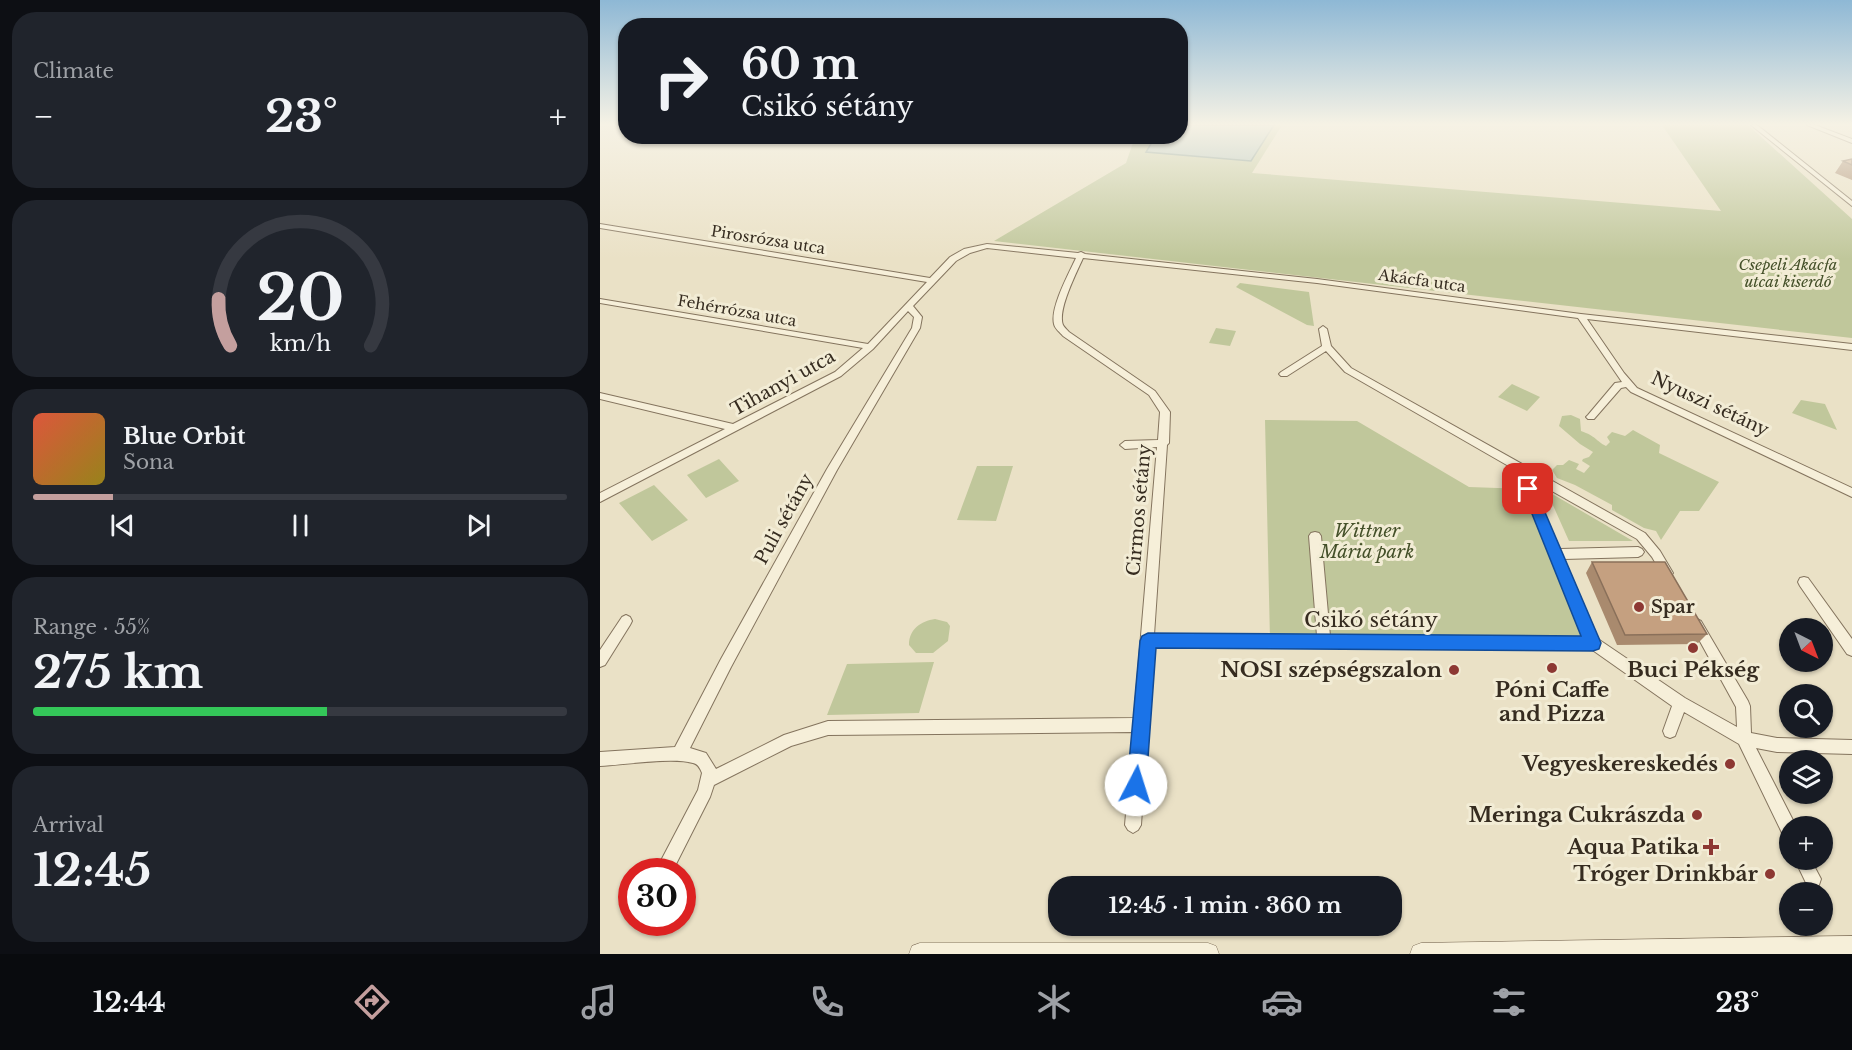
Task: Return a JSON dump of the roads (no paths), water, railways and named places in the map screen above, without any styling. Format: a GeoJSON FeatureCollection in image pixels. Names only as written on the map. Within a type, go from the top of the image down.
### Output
{"type":"FeatureCollection","features":[{"type":"Feature","properties":{"kind":"street"},"geometry":{"type":"LineString","coordinates":[[1809,170],[1852,204]]}},
{"type":"Feature","properties":{"kind":"street","name":"Pirosrózsa utca"},"geometry":{"type":"LineString","coordinates":[[600,226],[932,281]]}},
{"type":"Feature","properties":{"kind":"street","name":"Tihanyi utca"},"geometry":{"type":"LineString","coordinates":[[600,498],[838,374],[870,347],[958,255],[987,246]]}},
{"type":"Feature","properties":{"kind":"street","name":"Akácfa utca"},"geometry":{"type":"LineString","coordinates":[[987,246],[1081,254],[1317,281],[1581,316],[1852,347]]}},
{"type":"Feature","properties":{"kind":"street","name":"Cirmos sétány"},"geometry":{"type":"LineString","coordinates":[[1081,254],[1057,320],[1059,326],[1066,334],[1152,393],[1165,412],[1133,825]]}},
{"type":"Feature","properties":{"kind":"street","name":"Fehérrózsa utca"},"geometry":{"type":"LineString","coordinates":[[600,301],[870,347]]}},
{"type":"Feature","properties":{"kind":"street","name":"Puli sétány"},"geometry":{"type":"LineString","coordinates":[[679,755],[733,649],[832,469],[916,328],[918,317],[908,306]]}},
{"type":"Feature","properties":{"kind":"street","name":"Nyuszi sétány"},"geometry":{"type":"LineString","coordinates":[[1581,316],[1628,384],[1645,396],[1852,493]]}},
{"type":"Feature","properties":{"kind":"street"},"geometry":{"type":"LineString","coordinates":[[1323,329],[1327,347],[1348,370],[1641,536],[1656,554],[1673,583]]}},
{"type":"Feature","properties":{"kind":"street"},"geometry":{"type":"LineString","coordinates":[[1284,374],[1327,347]]}},
{"type":"Feature","properties":{"kind":"street"},"geometry":{"type":"LineString","coordinates":[[1591,417],[1618,385],[1628,384]]}},
{"type":"Feature","properties":{"kind":"street"},"geometry":{"type":"LineString","coordinates":[[600,396],[735,428]]}},
{"type":"Feature","properties":{"kind":"street"},"geometry":{"type":"LineString","coordinates":[[1125,445],[1164,443]]}},
{"type":"Feature","properties":{"kind":"street"},"geometry":{"type":"LineString","coordinates":[[1516,465],[1593,643],[1680,703],[1744,739],[1777,745],[1852,747]]}},
{"type":"Feature","properties":{"kind":"street"},"geometry":{"type":"LineString","coordinates":[[1315,536],[1324,641]]}},
{"type":"Feature","properties":{"kind":"street"},"geometry":{"type":"LineString","coordinates":[[1556,554],[1638,552]]}},
{"type":"Feature","properties":{"kind":"street"},"geometry":{"type":"LineString","coordinates":[[1804,582],[1852,650]]}},
{"type":"Feature","properties":{"kind":"street"},"geometry":{"type":"LineString","coordinates":[[1690,612],[1743,706],[1744,739],[1782,816]]}},
{"type":"Feature","properties":{"kind":"street"},"geometry":{"type":"LineString","coordinates":[[600,661],[626,621]]}},
{"type":"Feature","properties":{"kind":"street","name":"Csikó sétány"},"geometry":{"type":"LineString","coordinates":[[1148,641],[1593,643]]}},
{"type":"Feature","properties":{"kind":"street"},"geometry":{"type":"LineString","coordinates":[[1670,731],[1680,703]]}},
{"type":"Feature","properties":{"kind":"street"},"geometry":{"type":"LineString","coordinates":[[709,780],[789,740],[828,728],[1141,725]]}},
{"type":"Feature","properties":{"kind":"street"},"geometry":{"type":"LineString","coordinates":[[600,759],[679,755],[697,756],[705,762],[710,772],[705,792],[670,858]]}},
{"type":"Feature","properties":{"kind":"street"},"geometry":{"type":"LineString","coordinates":[[1808,870],[1813,879]]}},
{"type":"Feature","properties":{"kind":"street"},"geometry":{"type":"LineString","coordinates":[[1421,954],[1738,951],[1852,947]]}},
{"type":"Feature","properties":{"kind":"street"},"geometry":{"type":"LineString","coordinates":[[920,954],[1208,954]]}},
{"type":"Feature","properties":{"kind":"place","name":"Spar"},"geometry":{"type":"Point","coordinates":[1639,607]}},
{"type":"Feature","properties":{"kind":"place","name":"Buci Pékség"},"geometry":{"type":"Point","coordinates":[1693,648]}},
{"type":"Feature","properties":{"kind":"place","name":"Póni Caffe and Pizza"},"geometry":{"type":"Point","coordinates":[1552,668]}},
{"type":"Feature","properties":{"kind":"place","name":"NOSI szépségszalon"},"geometry":{"type":"Point","coordinates":[1454,670]}},
{"type":"Feature","properties":{"kind":"place","name":"Vegyeskereskedés"},"geometry":{"type":"Point","coordinates":[1730,764]}},
{"type":"Feature","properties":{"kind":"place","name":"Meringa Cukrászda"},"geometry":{"type":"Point","coordinates":[1697,815]}},
{"type":"Feature","properties":{"kind":"place","name":"Aqua Patika"},"geometry":{"type":"Point","coordinates":[1711,847]}},
{"type":"Feature","properties":{"kind":"place","name":"Tróger Drinkbár"},"geometry":{"type":"Point","coordinates":[1770,874]}},
{"type":"Feature","properties":{"kind":"park label","name":"Csepeli Akácfa utcai kiserdő"},"geometry":{"type":"Point","coordinates":[1788,274]}},
{"type":"Feature","properties":{"kind":"park label","name":"Wittner Mária park"},"geometry":{"type":"Point","coordinates":[1367,541]}}]}
